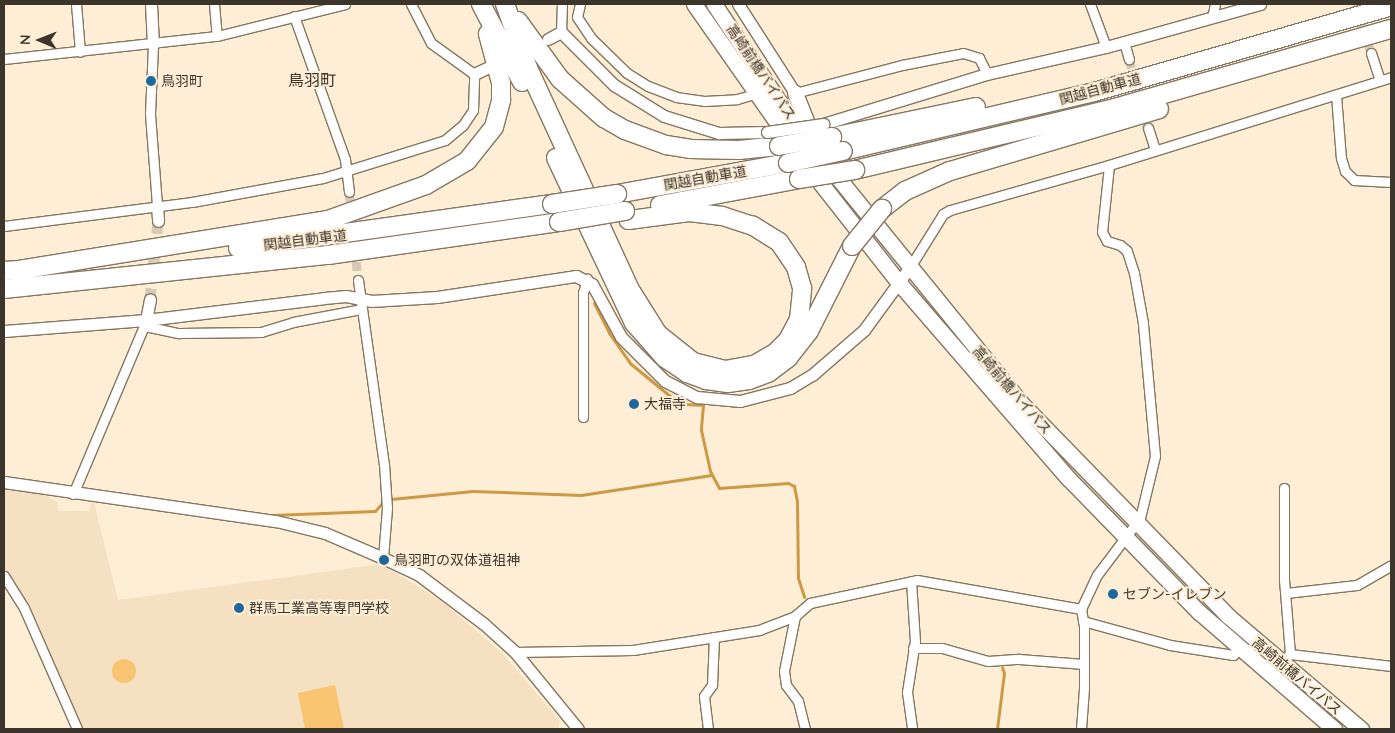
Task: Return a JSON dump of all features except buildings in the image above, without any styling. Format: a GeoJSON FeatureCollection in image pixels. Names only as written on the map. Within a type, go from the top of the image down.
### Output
{"type":"FeatureCollection","features":[{"type":"Feature","properties":{"kind":"highway"},"geometry":{"type":"LineString","coordinates":[[480,4],[512,62],[622,301],[646,340],[675,366],[706,380],[728,383],[758,377],[777,367],[806,337],[852,246],[882,209],[906,191],[950,171],[1232,87],[1319,52]]}},
{"type":"Feature","properties":{"kind":"highway"},"geometry":{"type":"LineString","coordinates":[[12,270],[328,220],[383,203],[452,172],[488,138],[494,127],[501,100],[500,74],[480,4]]}},
{"type":"Feature","properties":{"kind":"highway"},"geometry":{"type":"LineString","coordinates":[[506,4],[560,79],[604,118],[625,130],[666,145],[704,150],[1005,101],[1094,92]]}},
{"type":"Feature","properties":{"kind":"highway"},"geometry":{"type":"LineString","coordinates":[[506,4],[528,68],[625,279],[643,314],[658,334],[693,362],[725,370],[754,365],[775,353],[788,340],[798,319],[802,288],[796,267],[779,242],[753,226],[722,216],[689,212],[627,215]]}},
{"type":"Feature","properties":{"kind":"highway","name":"高崎前橋バイパス"},"geometry":{"type":"LineString","coordinates":[[694,4],[755,94],[898,283],[1069,478],[1126,539],[1240,648],[1334,729]]}},
{"type":"Feature","properties":{"kind":"highway","name":"高崎前橋バイパス"},"geometry":{"type":"LineString","coordinates":[[714,4],[780,103],[830,168],[1020,402],[1137,524],[1361,729]]}},
{"type":"Feature","properties":{"kind":"highway","name":"関越自動車道"},"geometry":{"type":"LineString","coordinates":[[12,270],[328,237],[617,194],[788,163],[1094,92],[1391,6]]}},
{"type":"Feature","properties":{"kind":"highway","name":"関越自動車道"},"geometry":{"type":"LineString","coordinates":[[4,289],[408,245],[562,226],[627,215],[800,179],[855,170],[1038,128],[1319,52],[1391,29]]}},
{"type":"Feature","properties":{"kind":"highway"},"geometry":{"type":"LineString","coordinates":[[795,93],[804,120],[829,161],[830,168]]}},
{"type":"Feature","properties":{"kind":"street"},"geometry":{"type":"LineString","coordinates":[[76,4],[80,52]]}},
{"type":"Feature","properties":{"kind":"street"},"geometry":{"type":"LineString","coordinates":[[151,4],[153,45],[150,114],[158,221]]}},
{"type":"Feature","properties":{"kind":"street"},"geometry":{"type":"LineString","coordinates":[[214,4],[217,36]]}},
{"type":"Feature","properties":{"kind":"street"},"geometry":{"type":"LineString","coordinates":[[4,59],[153,45],[217,36],[344,4]]}},
{"type":"Feature","properties":{"kind":"street"},"geometry":{"type":"LineString","coordinates":[[411,4],[431,44],[474,74]]}},
{"type":"Feature","properties":{"kind":"street"},"geometry":{"type":"LineString","coordinates":[[562,4],[561,32],[614,85],[651,109],[692,126],[728,134],[773,139]]}},
{"type":"Feature","properties":{"kind":"street"},"geometry":{"type":"LineString","coordinates":[[580,4],[576,13],[579,23],[627,73],[657,90],[683,98],[725,100],[755,94]]}},
{"type":"Feature","properties":{"kind":"street"},"geometry":{"type":"LineString","coordinates":[[738,4],[795,93],[902,65],[963,53],[979,58],[987,74]]}},
{"type":"Feature","properties":{"kind":"street"},"geometry":{"type":"LineString","coordinates":[[1090,4],[1106,47]]}},
{"type":"Feature","properties":{"kind":"street"},"geometry":{"type":"LineString","coordinates":[[1212,18],[1215,4]]}},
{"type":"Feature","properties":{"kind":"street"},"geometry":{"type":"LineString","coordinates":[[828,130],[987,74],[1106,47],[1260,4]]}},
{"type":"Feature","properties":{"kind":"street"},"geometry":{"type":"LineString","coordinates":[[294,16],[347,172],[349,192]]}},
{"type":"Feature","properties":{"kind":"street"},"geometry":{"type":"LineString","coordinates":[[548,39],[561,32]]}},
{"type":"Feature","properties":{"kind":"street"},"geometry":{"type":"LineString","coordinates":[[1124,42],[1129,59]]}},
{"type":"Feature","properties":{"kind":"street"},"geometry":{"type":"LineString","coordinates":[[1371,53],[1380,81]]}},
{"type":"Feature","properties":{"kind":"street"},"geometry":{"type":"LineString","coordinates":[[474,74],[491,66]]}},
{"type":"Feature","properties":{"kind":"street"},"geometry":{"type":"LineString","coordinates":[[614,85],[627,73]]}},
{"type":"Feature","properties":{"kind":"street"},"geometry":{"type":"LineString","coordinates":[[4,226],[256,191],[347,172],[438,144],[455,134],[473,110],[474,74]]}},
{"type":"Feature","properties":{"kind":"street"},"geometry":{"type":"LineString","coordinates":[[587,279],[621,337],[659,376],[685,393],[730,401],[784,390],[812,374],[864,330],[910,267],[946,212],[1109,165],[1391,77]]}},
{"type":"Feature","properties":{"kind":"street"},"geometry":{"type":"LineString","coordinates":[[1336,95],[1341,158],[1345,171],[1354,180],[1391,182]]}},
{"type":"Feature","properties":{"kind":"street"},"geometry":{"type":"LineString","coordinates":[[1148,128],[1155,150]]}},
{"type":"Feature","properties":{"kind":"street"},"geometry":{"type":"LineString","coordinates":[[1081,729],[1084,664],[1081,609],[1097,574],[1137,524],[1154,463],[1155,441],[1143,323],[1134,274],[1127,251],[1107,241],[1102,232],[1109,165]]}},
{"type":"Feature","properties":{"kind":"street"},"geometry":{"type":"LineString","coordinates":[[4,331],[145,323],[298,300],[360,304],[437,297],[568,276],[587,279]]}},
{"type":"Feature","properties":{"kind":"street"},"geometry":{"type":"LineString","coordinates":[[583,417],[582,293],[587,279]]}},
{"type":"Feature","properties":{"kind":"street"},"geometry":{"type":"LineString","coordinates":[[358,280],[384,464],[387,508],[382,558]]}},
{"type":"Feature","properties":{"kind":"street"},"geometry":{"type":"LineString","coordinates":[[73,494],[145,323],[150,299]]}},
{"type":"Feature","properties":{"kind":"street"},"geometry":{"type":"LineString","coordinates":[[145,323],[179,334],[261,332],[360,304]]}},
{"type":"Feature","properties":{"kind":"street"},"geometry":{"type":"LineString","coordinates":[[4,482],[73,494],[145,500],[276,521],[325,534],[382,558],[419,574],[451,598],[515,652],[578,729]]}},
{"type":"Feature","properties":{"kind":"street"},"geometry":{"type":"LineString","coordinates":[[1284,488],[1285,659],[1391,666]]}},
{"type":"Feature","properties":{"kind":"street"},"geometry":{"type":"LineString","coordinates":[[1286,593],[1350,587],[1391,565]]}},
{"type":"Feature","properties":{"kind":"street"},"geometry":{"type":"LineString","coordinates":[[4,576],[24,608],[77,729]]}},
{"type":"Feature","properties":{"kind":"street"},"geometry":{"type":"LineString","coordinates":[[515,652],[633,650],[759,630],[795,616],[810,603],[911,581],[1046,601],[1081,609]]}},
{"type":"Feature","properties":{"kind":"street"},"geometry":{"type":"LineString","coordinates":[[911,581],[916,641],[913,648],[907,692],[912,729]]}},
{"type":"Feature","properties":{"kind":"street"},"geometry":{"type":"LineString","coordinates":[[795,616],[784,671],[786,685],[798,701],[806,729]]}},
{"type":"Feature","properties":{"kind":"street"},"geometry":{"type":"LineString","coordinates":[[1083,621],[1188,648],[1233,656],[1240,648]]}},
{"type":"Feature","properties":{"kind":"street"},"geometry":{"type":"LineString","coordinates":[[708,729],[704,696],[712,685],[714,637]]}},
{"type":"Feature","properties":{"kind":"street"},"geometry":{"type":"LineString","coordinates":[[913,648],[942,648],[988,661],[1019,660],[1084,664]]}},
{"type":"Feature","properties":{"kind":"shaded area","name":"群馬工業高等専門学校"},"geometry":{"type":"Polygon","coordinates":[[[4,488],[45,495],[57,502],[58,511],[89,511],[93,498],[118,600],[381,564],[444,603],[503,654],[560,721],[558,729],[82,729],[31,612],[4,570],[4,488]]]}},
{"type":"Feature","properties":{"kind":"shaded area"},"geometry":{"type":"Polygon","coordinates":[[[119,659],[129,659],[136,666],[136,676],[129,683],[119,683],[112,676],[112,666],[119,659]]]}},
{"type":"Feature","properties":{"kind":"shaded area"},"geometry":{"type":"Polygon","coordinates":[[[335,685],[344,729],[305,729],[298,693],[335,685]]]}},
{"type":"Feature","properties":{"kind":"waterway"},"geometry":{"type":"LineString","coordinates":[[594,303],[609,333],[631,364],[670,396],[685,404],[703,405],[701,430],[710,471],[719,488],[788,483],[794,486],[797,501],[798,578],[804,597]]}},
{"type":"Feature","properties":{"kind":"waterway"},"geometry":{"type":"LineString","coordinates":[[272,515],[375,511],[384,501],[391,499],[473,491],[581,495],[711,475]]}},
{"type":"Feature","properties":{"kind":"waterway"},"geometry":{"type":"LineString","coordinates":[[997,729],[1004,673],[1002,667]]}},
{"type":"Feature","properties":{"kind":"tunnel"},"geometry":{"type":"LineString","coordinates":[[1356,4],[1371,53]]}},
{"type":"Feature","properties":{"kind":"tunnel"},"geometry":{"type":"LineString","coordinates":[[1129,59],[1148,128]]}},
{"type":"Feature","properties":{"kind":"tunnel"},"geometry":{"type":"LineString","coordinates":[[349,192],[353,235]]}},
{"type":"Feature","properties":{"kind":"tunnel"},"geometry":{"type":"LineString","coordinates":[[150,299],[158,221]]}},
{"type":"Feature","properties":{"kind":"tunnel"},"geometry":{"type":"LineString","coordinates":[[355,248],[358,280]]}},
{"type":"Feature","properties":{"kind":"place","name":"鳥羽町"},"geometry":{"type":"Point","coordinates":[151,81]}},
{"type":"Feature","properties":{"kind":"place","name":"大福寺"},"geometry":{"type":"Point","coordinates":[634,404]}},
{"type":"Feature","properties":{"kind":"place","name":"鳥羽町の双体道祖神"},"geometry":{"type":"Point","coordinates":[384,560]}},
{"type":"Feature","properties":{"kind":"place","name":"セブン-イレブン"},"geometry":{"type":"Point","coordinates":[1113,594]}},
{"type":"Feature","properties":{"kind":"place","name":"群馬工業高等専門学校"},"geometry":{"type":"Point","coordinates":[239,608]}},
{"type":"Feature","properties":{"kind":"district","name":"鳥羽町"},"geometry":{"type":"Point","coordinates":[312,80]}}]}
